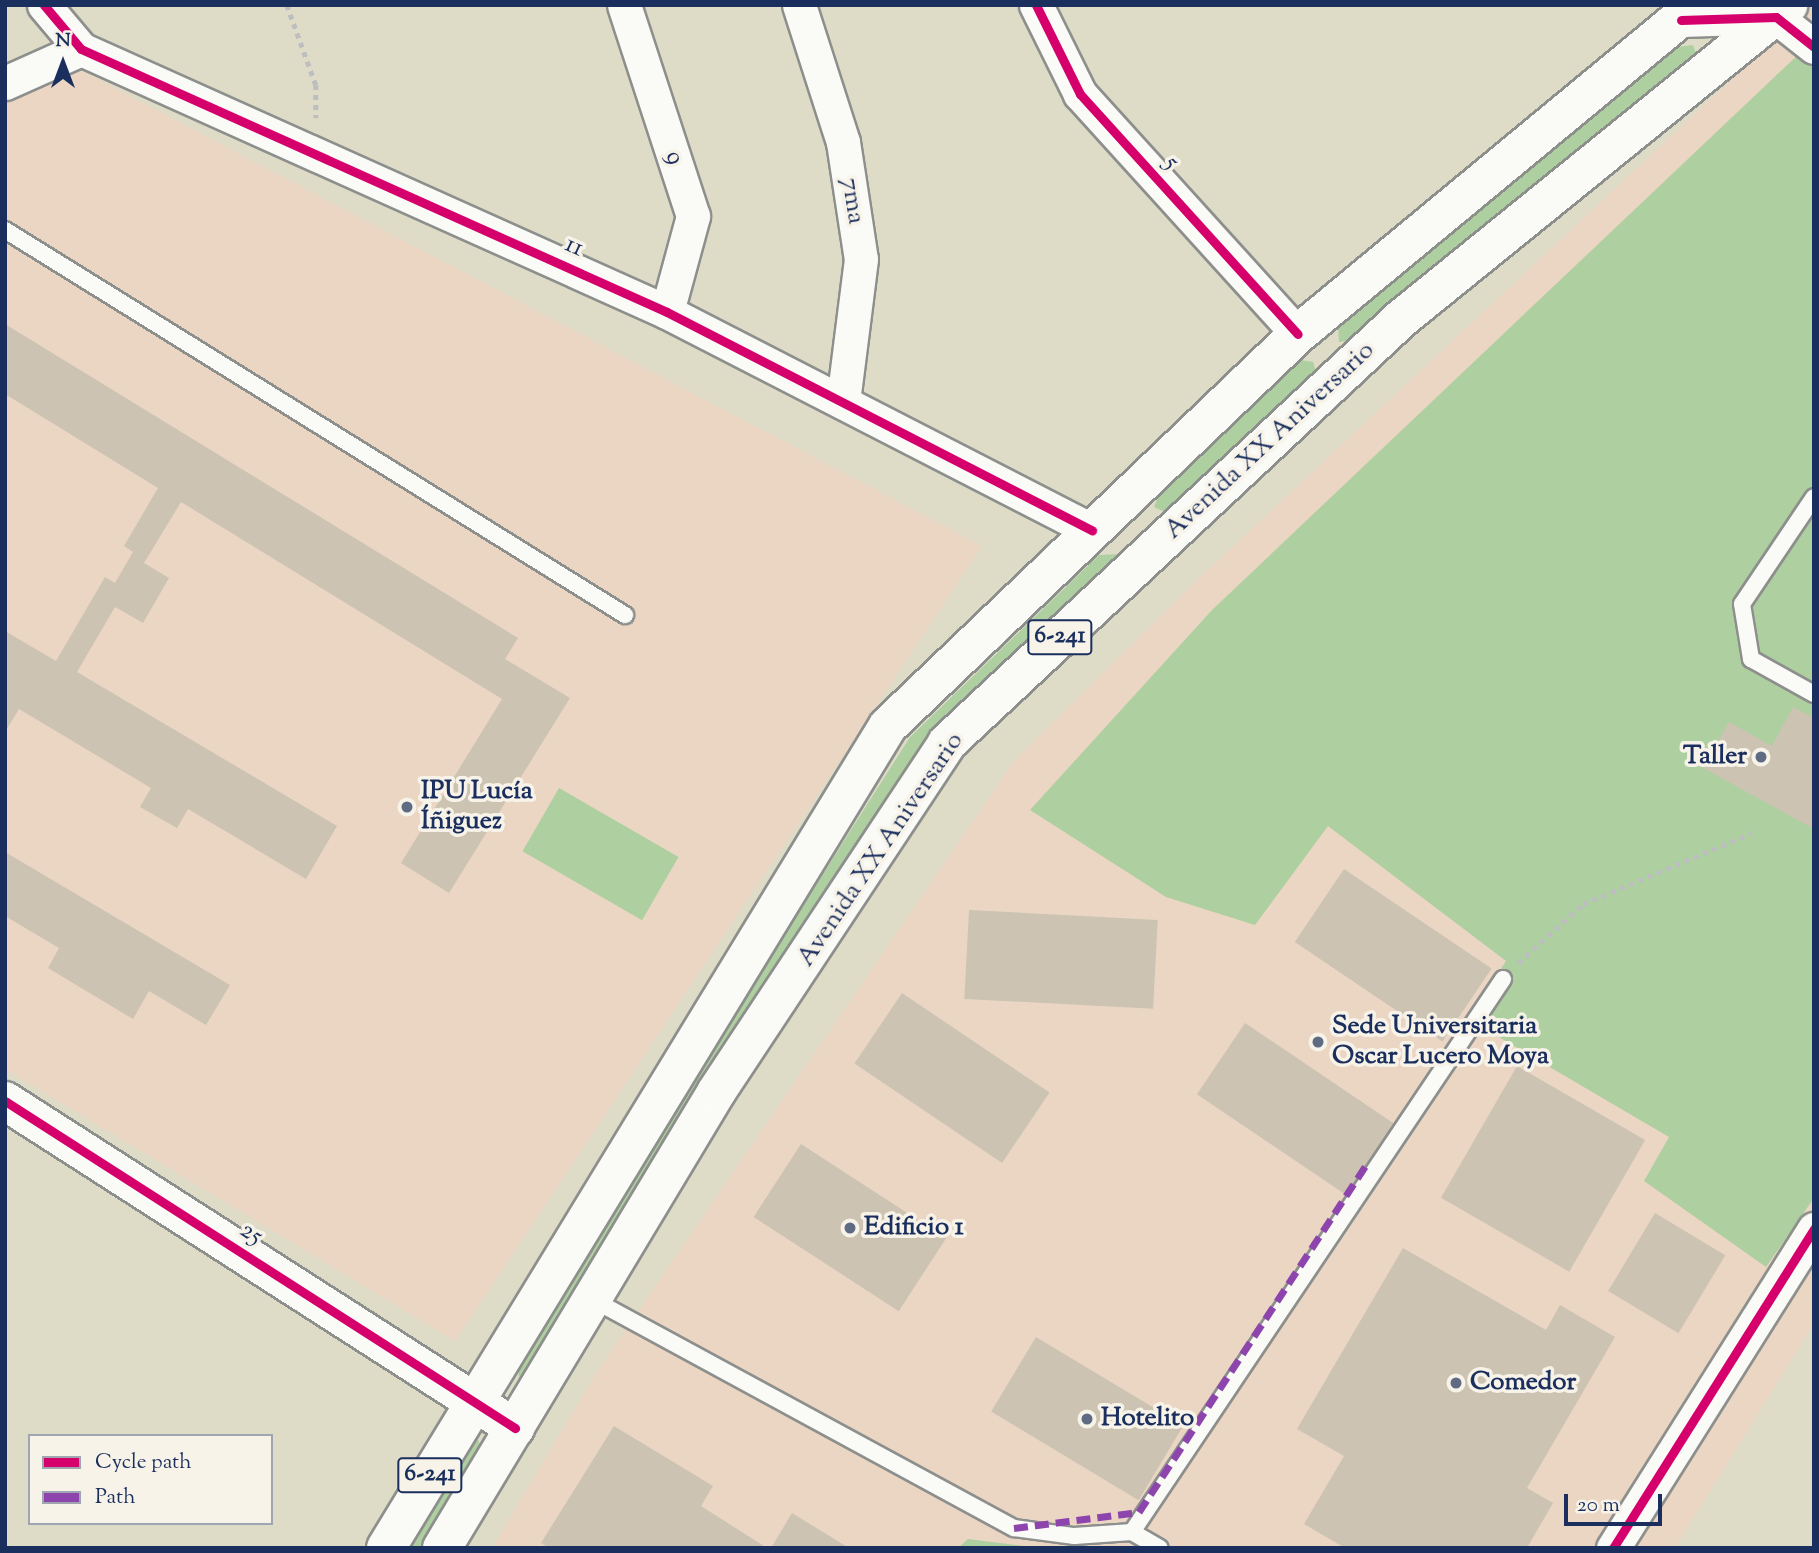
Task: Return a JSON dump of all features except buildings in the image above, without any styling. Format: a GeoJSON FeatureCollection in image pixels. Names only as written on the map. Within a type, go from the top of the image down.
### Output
{"type":"FeatureCollection","features":[{"type":"Feature","properties":{"kind":"main road","name":"Avenida XX Aniversario"},"geometry":{"type":"LineString","coordinates":[[442,1548],[717,1091],[947,743],[1402,317],[1790,9]]}},
{"type":"Feature","properties":{"kind":"main road","name":"Avenida XX Aniversario"},"geometry":{"type":"LineString","coordinates":[[386,1548],[888,726],[1298,334],[1689,13]]}},
{"type":"Feature","properties":{"kind":"main road","name":"25"},"geometry":{"type":"LineString","coordinates":[[5,1101],[515,1427]]}},
{"type":"Feature","properties":{"kind":"street","name":"11"},"geometry":{"type":"LineString","coordinates":[[44,5],[80,50],[667,312],[1092,530]]}},
{"type":"Feature","properties":{"kind":"street","name":"9"},"geometry":{"type":"LineString","coordinates":[[624,5],[693,216],[667,312]]}},
{"type":"Feature","properties":{"kind":"street","name":"7ma"},"geometry":{"type":"LineString","coordinates":[[799,5],[843,142],[861,259],[843,402]]}},
{"type":"Feature","properties":{"kind":"street","name":"5"},"geometry":{"type":"LineString","coordinates":[[1036,5],[1080,94],[1298,334]]}},
{"type":"Feature","properties":{"kind":"street"},"geometry":{"type":"LineString","coordinates":[[1689,13],[1790,9],[1814,47]]}},
{"type":"Feature","properties":{"kind":"street"},"geometry":{"type":"LineString","coordinates":[[5,83],[80,50]]}},
{"type":"Feature","properties":{"kind":"street"},"geometry":{"type":"LineString","coordinates":[[1613,1548],[1814,1229]]}},
{"type":"Feature","properties":{"kind":"lane"},"geometry":{"type":"LineString","coordinates":[[5,230],[625,615]]}},
{"type":"Feature","properties":{"kind":"lane"},"geometry":{"type":"LineString","coordinates":[[1814,497],[1742,604],[1751,659],[1814,694]]}},
{"type":"Feature","properties":{"kind":"lane"},"geometry":{"type":"LineString","coordinates":[[1132,1532],[1503,979]]}},
{"type":"Feature","properties":{"kind":"lane"},"geometry":{"type":"LineString","coordinates":[[591,1299],[1014,1528],[1074,1536],[1132,1532],[1160,1548]]}},
{"type":"Feature","properties":{"kind":"path"},"geometry":{"type":"LineString","coordinates":[[287,5],[316,85],[316,155]]}},
{"type":"Feature","properties":{"kind":"path"},"geometry":{"type":"LineString","coordinates":[[1503,979],[1536,943],[1583,904],[1752,832]]}},
{"type":"Feature","properties":{"kind":"shaded area","name":"Sede Universitaria Oscar Lucero Moya"},"geometry":{"type":"Polygon","coordinates":[[[1811,5],[1814,1323],[1675,1548],[492,1548],[596,1373],[1014,761],[1195,582],[1811,5]]]}},
{"type":"Feature","properties":{"kind":"shaded area","name":"IPU Lucía Íñiguez"},"geometry":{"type":"Polygon","coordinates":[[[69,64],[982,546],[455,1341],[5,1069],[5,94],[69,64]]]}},
{"type":"Feature","properties":{"kind":"green space"},"geometry":{"type":"Polygon","coordinates":[[[1693,45],[1698,59],[1360,340],[1339,342],[1338,322],[1670,48],[1693,45]]]}},
{"type":"Feature","properties":{"kind":"green space"},"geometry":{"type":"Polygon","coordinates":[[[1803,50],[1814,62],[1814,1198],[1766,1267],[1644,1181],[1669,1137],[1468,1019],[1506,961],[1328,826],[1255,925],[1166,897],[1030,810],[1212,610],[1803,50]]]}},
{"type":"Feature","properties":{"kind":"green space"},"geometry":{"type":"Polygon","coordinates":[[[1295,359],[1313,362],[1318,379],[1171,515],[1154,507],[1162,487],[1295,359]]]}},
{"type":"Feature","properties":{"kind":"green space"},"geometry":{"type":"Polygon","coordinates":[[[1121,554],[1116,569],[933,741],[535,1377],[520,1379],[514,1361],[910,737],[1099,555],[1121,554]]]}},
{"type":"Feature","properties":{"kind":"green space"},"geometry":{"type":"Polygon","coordinates":[[[559,788],[679,857],[642,920],[522,851],[559,788]]]}},
{"type":"Feature","properties":{"kind":"green space"},"geometry":{"type":"Polygon","coordinates":[[[465,1439],[478,1440],[485,1454],[429,1548],[400,1548],[465,1439]]]}},
{"type":"Feature","properties":{"kind":"green space"},"geometry":{"type":"Polygon","coordinates":[[[968,1539],[1041,1548],[958,1548],[968,1539]]]}},
{"type":"Feature","properties":{"kind":"marked path"},"geometry":{"type":"LineString","coordinates":[[1014,1528],[1139,1512],[1367,1163]]}},
{"type":"Feature","properties":{"kind":"cycle path"},"geometry":{"type":"LineString","coordinates":[[44,5],[81,49],[667,312],[1092,530]]}},
{"type":"Feature","properties":{"kind":"cycle path"},"geometry":{"type":"LineString","coordinates":[[1036,5],[1080,94],[1298,334]]}},
{"type":"Feature","properties":{"kind":"cycle path"},"geometry":{"type":"LineString","coordinates":[[1681,20],[1776,17],[1814,47]]}},
{"type":"Feature","properties":{"kind":"cycle path"},"geometry":{"type":"LineString","coordinates":[[5,1101],[515,1428]]}},
{"type":"Feature","properties":{"kind":"cycle path"},"geometry":{"type":"LineString","coordinates":[[1613,1548],[1814,1229]]}},
{"type":"Feature","properties":{"kind":"place","name":"Taller"},"geometry":{"type":"Point","coordinates":[1761,757]}},
{"type":"Feature","properties":{"kind":"place","name":"IPU Lucía Íñiguez"},"geometry":{"type":"Point","coordinates":[407,807]}},
{"type":"Feature","properties":{"kind":"place","name":"Sede Universitaria Oscar Lucero Moya"},"geometry":{"type":"Point","coordinates":[1318,1042]}},
{"type":"Feature","properties":{"kind":"place","name":"Edificio 1"},"geometry":{"type":"Point","coordinates":[850,1228]}},
{"type":"Feature","properties":{"kind":"place","name":"Comedor"},"geometry":{"type":"Point","coordinates":[1456,1383]}},
{"type":"Feature","properties":{"kind":"place","name":"Hotelito"},"geometry":{"type":"Point","coordinates":[1087,1419]}}]}
